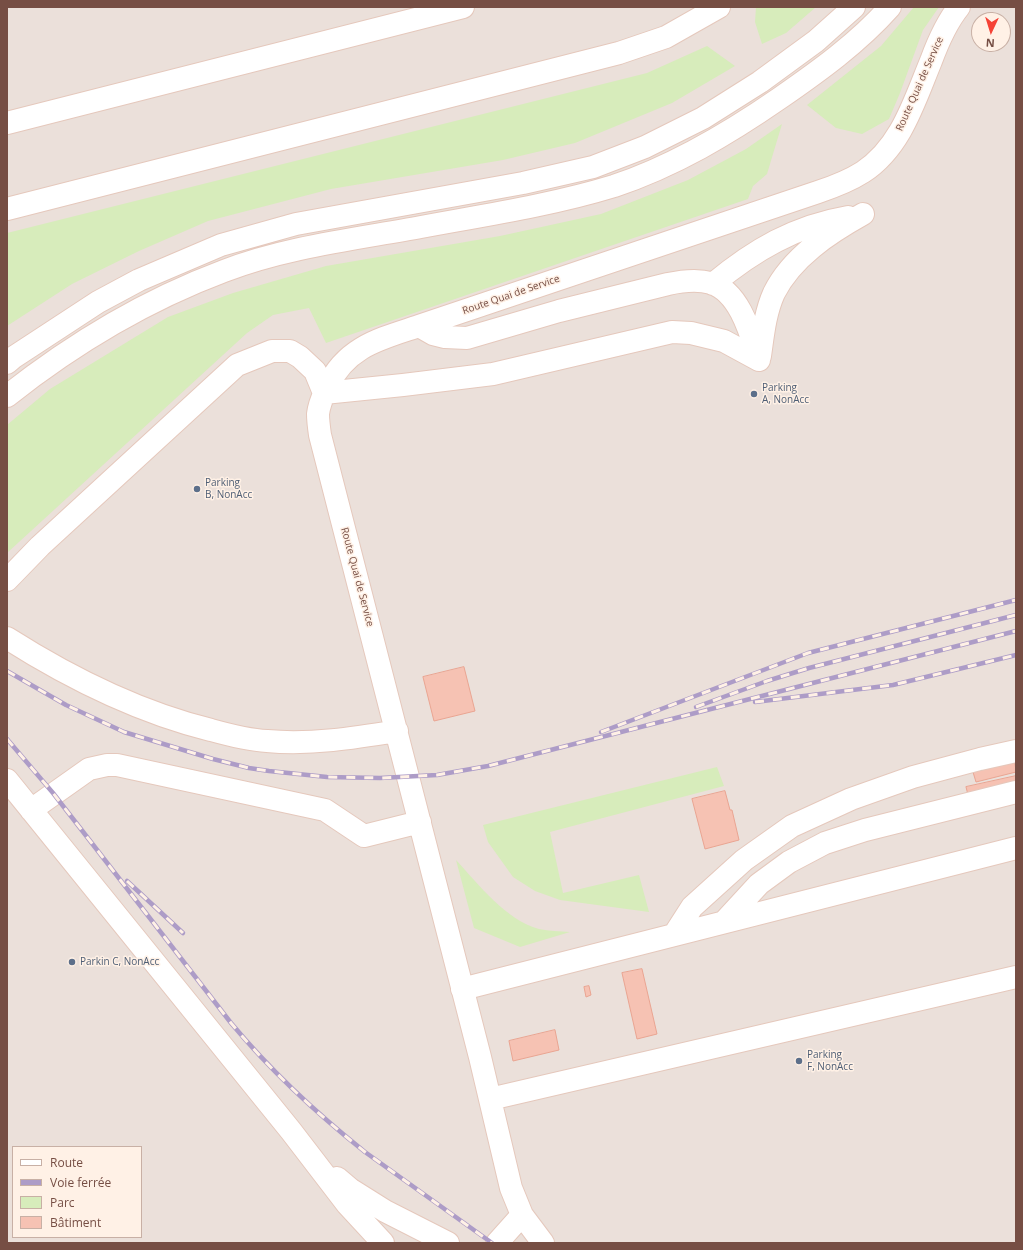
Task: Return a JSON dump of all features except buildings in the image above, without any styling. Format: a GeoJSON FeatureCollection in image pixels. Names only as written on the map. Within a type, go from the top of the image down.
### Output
{"type":"FeatureCollection","features":[{"type":"Feature","properties":{"kind":"lane"},"geometry":{"type":"LineString","coordinates":[[7,123],[463,7]]}},
{"type":"Feature","properties":{"kind":"lane"},"geometry":{"type":"LineString","coordinates":[[7,208],[619,53],[666,37],[719,7]]}},
{"type":"Feature","properties":{"kind":"lane"},"geometry":{"type":"LineString","coordinates":[[7,348],[66,307],[122,274],[169,252],[218,234],[270,218],[347,202],[527,170],[612,147],[672,120],[735,84],[799,40],[837,7]]}},
{"type":"Feature","properties":{"kind":"lane"},"geometry":{"type":"LineString","coordinates":[[7,363],[98,302],[139,280],[178,262],[221,245],[296,224],[523,183],[593,167],[645,147],[702,118],[760,82],[816,41],[854,7]]}},
{"type":"Feature","properties":{"kind":"lane"},"geometry":{"type":"LineString","coordinates":[[7,396],[46,366],[102,329],[151,302],[225,270],[291,251],[435,225],[576,197],[617,185],[647,174],[684,157],[716,139],[751,118],[813,76],[867,31],[890,7]]}},
{"type":"Feature","properties":{"kind":"lane","name":"Route Quai de Service"},"geometry":{"type":"LineString","coordinates":[[543,1243],[522,1215],[511,1188],[397,731],[320,435],[318,415],[320,403],[337,370],[346,360],[365,345],[839,185],[863,172],[876,162],[904,126],[942,35],[952,16],[959,7]]}},
{"type":"Feature","properties":{"kind":"lane"},"geometry":{"type":"LineString","coordinates":[[713,284],[751,255],[775,241],[817,223],[863,214],[840,227],[813,247],[791,268],[783,278],[774,293],[769,307],[760,360]]}},
{"type":"Feature","properties":{"kind":"lane"},"geometry":{"type":"LineString","coordinates":[[419,326],[434,334],[445,337],[467,338],[545,315],[668,284],[684,281],[704,281],[713,284],[726,292],[737,305],[748,327],[760,360]]}},
{"type":"Feature","properties":{"kind":"lane"},"geometry":{"type":"LineString","coordinates":[[7,580],[40,546],[237,365],[272,351],[290,351],[300,357],[315,371],[324,393],[493,374],[672,332],[691,333],[724,341],[760,360]]}},
{"type":"Feature","properties":{"kind":"lane"},"geometry":{"type":"LineString","coordinates":[[7,638],[84,681],[127,702],[188,725],[232,736],[267,741],[305,742],[339,740],[397,731]]}},
{"type":"Feature","properties":{"kind":"lane"},"geometry":{"type":"LineString","coordinates":[[674,934],[692,907],[744,860],[792,826],[851,799],[913,777],[1016,751]]}},
{"type":"Feature","properties":{"kind":"lane"},"geometry":{"type":"LineString","coordinates":[[31,810],[89,769],[107,765],[117,765],[325,810],[364,836],[420,822]]}},
{"type":"Feature","properties":{"kind":"lane"},"geometry":{"type":"LineString","coordinates":[[7,780],[301,1144],[346,1204],[383,1243]]}},
{"type":"Feature","properties":{"kind":"lane"},"geometry":{"type":"LineString","coordinates":[[724,922],[759,884],[789,862],[825,843],[865,830],[1016,792]]}},
{"type":"Feature","properties":{"kind":"lane"},"geometry":{"type":"LineString","coordinates":[[462,989],[1016,848]]}},
{"type":"Feature","properties":{"kind":"lane"},"geometry":{"type":"LineString","coordinates":[[490,1099],[1016,977]]}},
{"type":"Feature","properties":{"kind":"lane"},"geometry":{"type":"LineString","coordinates":[[301,1144],[350,1189],[392,1215],[448,1243]]}},
{"type":"Feature","properties":{"kind":"lane"},"geometry":{"type":"LineString","coordinates":[[497,1243],[522,1215]]}},
{"type":"Feature","properties":{"kind":"shaded area"},"geometry":{"type":"Polygon","coordinates":[[[7,7],[1016,7],[1016,1243],[7,1243],[7,7]]]}},
{"type":"Feature","properties":{"kind":"green space"},"geometry":{"type":"Polygon","coordinates":[[[756,7],[816,7],[786,33],[762,44],[755,22],[756,7]]]}},
{"type":"Feature","properties":{"kind":"green space"},"geometry":{"type":"Polygon","coordinates":[[[914,7],[939,7],[923,30],[889,119],[862,134],[836,128],[807,105],[881,46],[914,7]]]}},
{"type":"Feature","properties":{"kind":"green space"},"geometry":{"type":"Polygon","coordinates":[[[707,46],[735,66],[672,103],[575,143],[503,160],[331,189],[208,221],[139,251],[72,284],[7,326],[7,233],[647,73],[707,46]]]}},
{"type":"Feature","properties":{"kind":"green space"},"geometry":{"type":"Polygon","coordinates":[[[782,124],[767,174],[753,186],[748,199],[326,343],[309,308],[273,315],[247,333],[7,553],[7,425],[50,389],[168,317],[233,293],[326,266],[500,236],[601,214],[688,180],[746,149],[782,124]]]}},
{"type":"Feature","properties":{"kind":"green space"},"geometry":{"type":"Polygon","coordinates":[[[717,767],[724,786],[550,832],[563,893],[639,875],[649,912],[560,900],[535,891],[513,877],[488,842],[483,825],[717,767]]]}},
{"type":"Feature","properties":{"kind":"green space"},"geometry":{"type":"Polygon","coordinates":[[[456,860],[504,910],[515,918],[539,929],[570,932],[520,947],[474,928],[456,860]]]}},
{"type":"Feature","properties":{"kind":"railway"},"geometry":{"type":"LineString","coordinates":[[601,732],[808,653],[1016,600]]}},
{"type":"Feature","properties":{"kind":"railway"},"geometry":{"type":"LineString","coordinates":[[696,707],[767,681],[809,668],[1016,615]]}},
{"type":"Feature","properties":{"kind":"railway"},"geometry":{"type":"LineString","coordinates":[[7,671],[66,705],[124,732],[213,759],[249,768],[269,771],[327,777],[380,778],[437,775],[488,766],[1016,631]]}},
{"type":"Feature","properties":{"kind":"railway"},"geometry":{"type":"LineString","coordinates":[[755,702],[893,685],[1016,655]]}},
{"type":"Feature","properties":{"kind":"railway"},"geometry":{"type":"LineString","coordinates":[[7,739],[53,793],[231,1023],[278,1075],[312,1107],[365,1152],[492,1243]]}},
{"type":"Feature","properties":{"kind":"railway"},"geometry":{"type":"LineString","coordinates":[[127,881],[183,933]]}},
{"type":"Feature","properties":{"kind":"place","name":"Parking A, NonAcc"},"geometry":{"type":"Point","coordinates":[754,394]}},
{"type":"Feature","properties":{"kind":"place","name":"Parking B, NonAcc"},"geometry":{"type":"Point","coordinates":[197,489]}},
{"type":"Feature","properties":{"kind":"place","name":"Parkin C, NonAcc"},"geometry":{"type":"Point","coordinates":[72,962]}},
{"type":"Feature","properties":{"kind":"place","name":"Parking F, NonAcc"},"geometry":{"type":"Point","coordinates":[799,1061]}}]}
